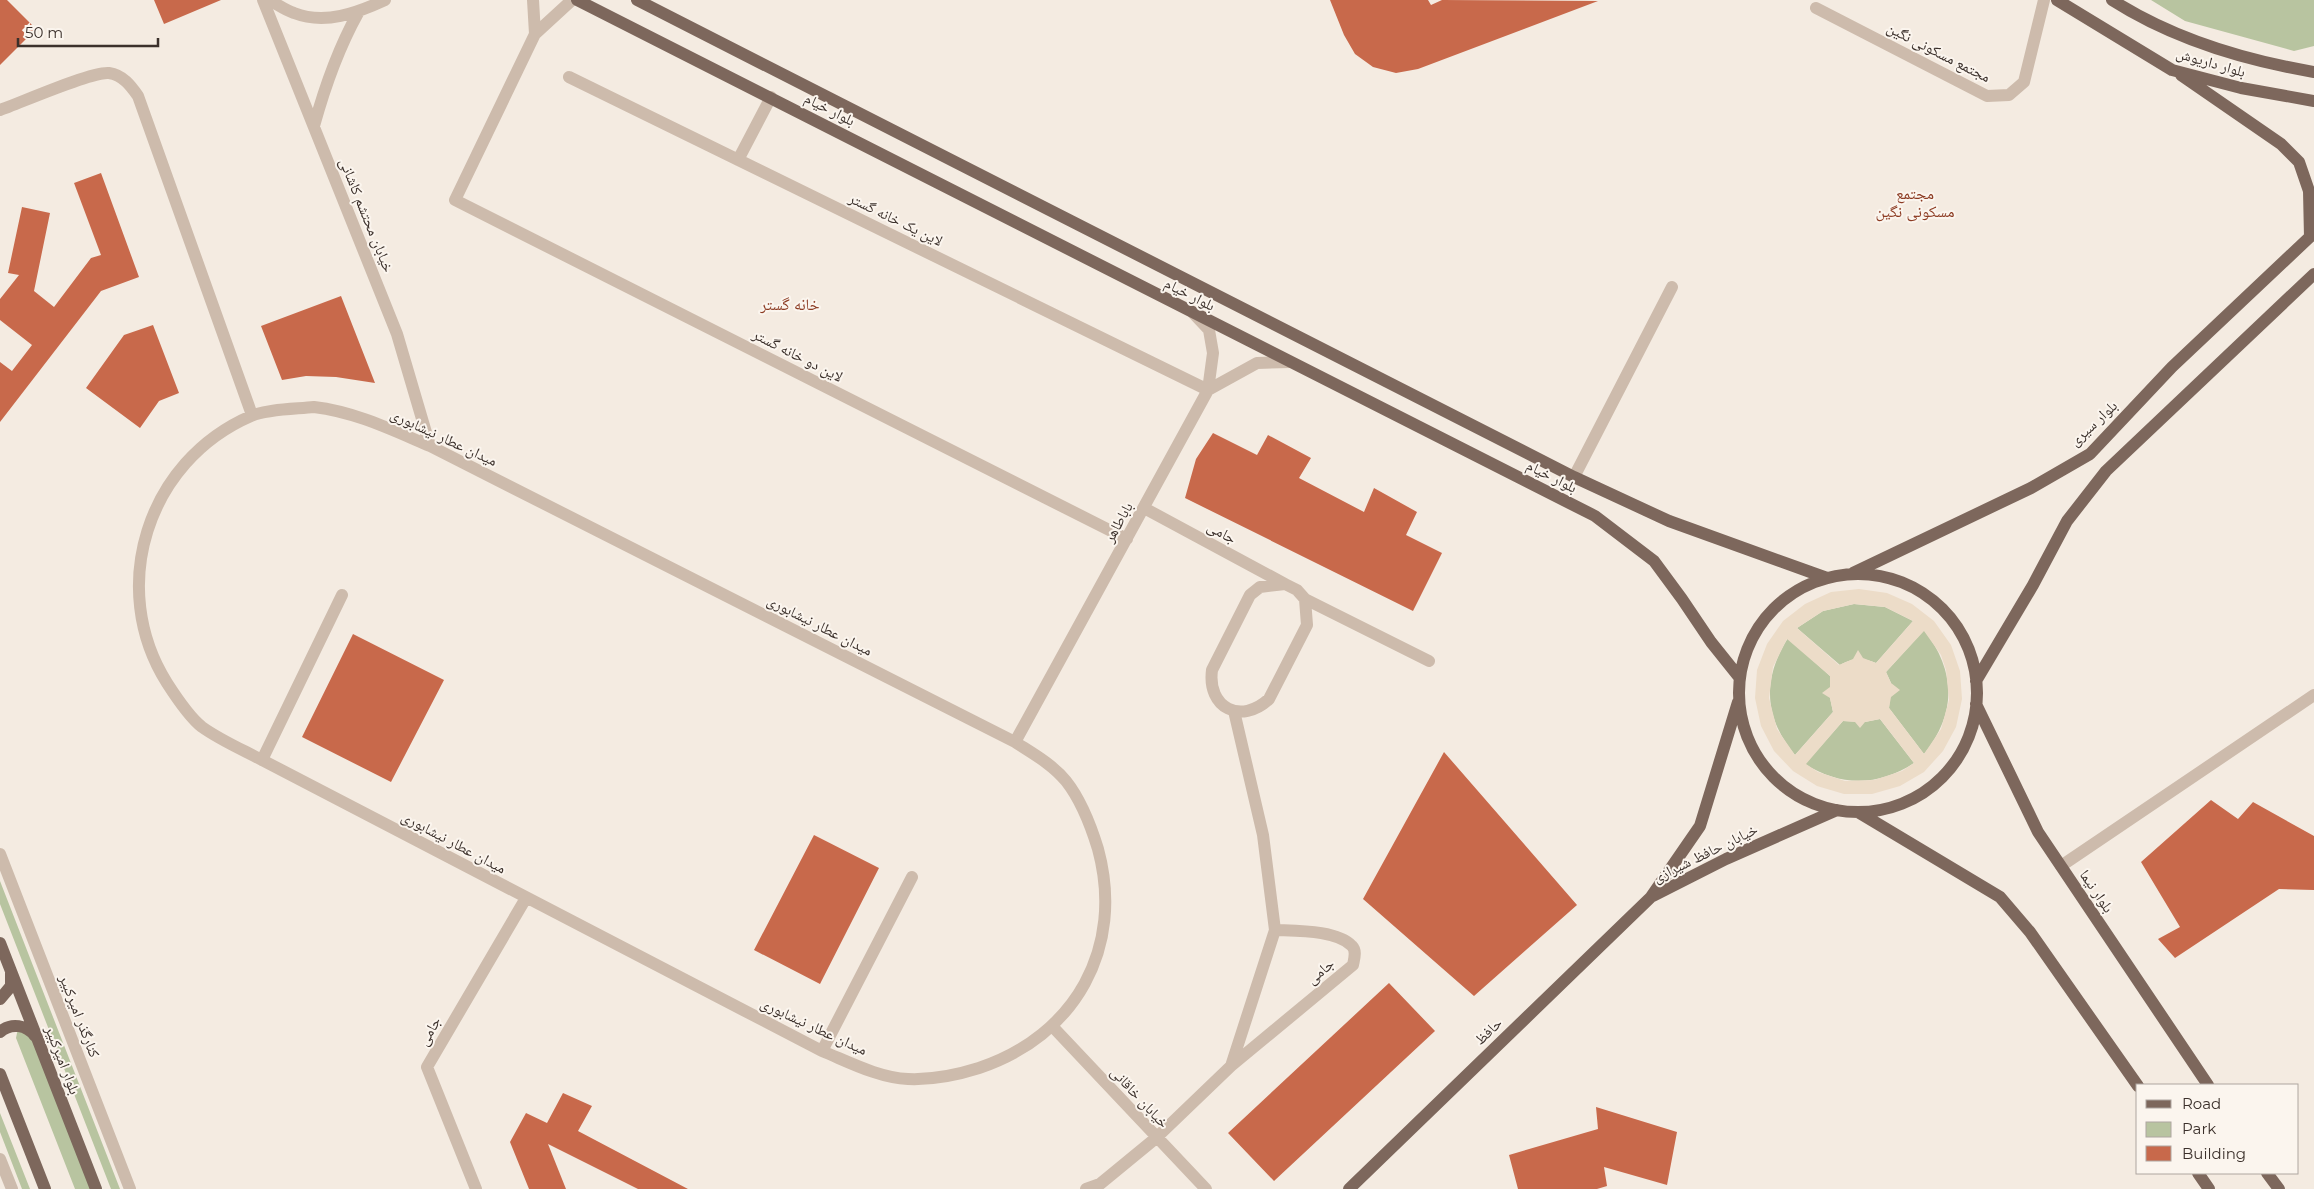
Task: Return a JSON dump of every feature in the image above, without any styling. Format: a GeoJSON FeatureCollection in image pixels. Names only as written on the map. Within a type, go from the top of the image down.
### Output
{"type":"FeatureCollection","features":[{"type":"Feature","properties":{"kind":"main road","name":"بلوار خیام"},"geometry":{"type":"LineString","coordinates":[[577,0],[1595,516],[1654,561],[1682,598],[1710,642],[1740,677]]}},
{"type":"Feature","properties":{"kind":"main road","name":"بلوار خیام"},"geometry":{"type":"LineString","coordinates":[[637,0],[1574,477],[1669,521],[1827,578]]}},
{"type":"Feature","properties":{"kind":"main road","name":"بلوار داریوش"},"geometry":{"type":"LineString","coordinates":[[2057,0],[2172,70],[2241,88],[2314,101]]}},
{"type":"Feature","properties":{"kind":"main road","name":"بلوار داریوش"},"geometry":{"type":"LineString","coordinates":[[2112,0],[2187,39],[2248,59],[2314,72]]}},
{"type":"Feature","properties":{"kind":"main road"},"geometry":{"type":"LineString","coordinates":[[2172,70],[2281,144],[2298,162],[2309,191],[2312,235]]}},
{"type":"Feature","properties":{"kind":"main road","name":"بلوار سیری"},"geometry":{"type":"LineString","coordinates":[[1850,574],[2031,488],[2090,454],[2172,367],[2312,235]]}},
{"type":"Feature","properties":{"kind":"main road"},"geometry":{"type":"LineString","coordinates":[[1976,681],[2034,585],[2066,521],[2106,470],[2314,274]]}},
{"type":"Feature","properties":{"kind":"main road"},"geometry":{"type":"LineString","coordinates":[[1850,574],[1874,575],[1896,581],[1918,590],[1936,604],[1952,620],[1964,639],[1972,660],[1976,681],[1976,704],[1972,726],[1964,746],[1952,765],[1937,782],[1900,804],[1879,810],[1858,812],[1836,810],[1816,804],[1796,795],[1779,782],[1763,765],[1751,745],[1742,723],[1739,700],[1740,677],[1745,654],[1755,633],[1769,614],[1786,598],[1806,586],[1827,578],[1850,574]]}},
{"type":"Feature","properties":{"kind":"main road","name":"خیابان حافظ شیرازی"},"geometry":{"type":"LineString","coordinates":[[1651,897],[1700,826],[1739,700]]}},
{"type":"Feature","properties":{"kind":"main road","name":"بلوار نیما"},"geometry":{"type":"LineString","coordinates":[[1976,704],[2038,832],[2207,1084]]}},
{"type":"Feature","properties":{"kind":"main road","name":"خیابان حافظ شیرازی"},"geometry":{"type":"LineString","coordinates":[[1651,897],[1726,859],[1836,810]]}},
{"type":"Feature","properties":{"kind":"main road"},"geometry":{"type":"LineString","coordinates":[[1858,812],[2000,897],[2030,932],[2137,1084]]}},
{"type":"Feature","properties":{"kind":"main road","name":"حافظ"},"geometry":{"type":"LineString","coordinates":[[1349,1189],[1651,897]]}},
{"type":"Feature","properties":{"kind":"main road","name":"بلوار امیرکبیر"},"geometry":{"type":"LineString","coordinates":[[0,943],[96,1189]]}},
{"type":"Feature","properties":{"kind":"main road"},"geometry":{"type":"LineString","coordinates":[[0,998],[11,986],[10,970]]}},
{"type":"Feature","properties":{"kind":"main road"},"geometry":{"type":"LineString","coordinates":[[0,1032],[11,1026],[19,1026],[34,1033],[38,1040]]}},
{"type":"Feature","properties":{"kind":"main road"},"geometry":{"type":"LineString","coordinates":[[0,1074],[44,1189]]}},
{"type":"Feature","properties":{"kind":"main road"},"geometry":{"type":"LineString","coordinates":[[2199,1174],[2209,1189]]}},
{"type":"Feature","properties":{"kind":"main road"},"geometry":{"type":"LineString","coordinates":[[2268,1174],[2279,1189]]}},
{"type":"Feature","properties":{"kind":"street","name":"خیابان محتشم کاشانی"},"geometry":{"type":"LineString","coordinates":[[263,0],[397,334],[430,446]]}},
{"type":"Feature","properties":{"kind":"street"},"geometry":{"type":"LineString","coordinates":[[269,0],[294,14],[326,19],[358,13],[385,0]]}},
{"type":"Feature","properties":{"kind":"street"},"geometry":{"type":"LineString","coordinates":[[533,0],[535,34]]}},
{"type":"Feature","properties":{"kind":"street"},"geometry":{"type":"LineString","coordinates":[[535,34],[572,0]]}},
{"type":"Feature","properties":{"kind":"street","name":"مجتمع مسکونی نگین"},"geometry":{"type":"LineString","coordinates":[[1816,8],[1987,96],[2009,96],[2024,82],[2044,0]]}},
{"type":"Feature","properties":{"kind":"street"},"geometry":{"type":"LineString","coordinates":[[314,126],[324,89],[339,48],[358,13]]}},
{"type":"Feature","properties":{"kind":"street","name":"لاین دو خانه گستر"},"geometry":{"type":"LineString","coordinates":[[535,34],[455,200],[1127,539]]}},
{"type":"Feature","properties":{"kind":"street"},"geometry":{"type":"LineString","coordinates":[[0,110],[92,75],[109,73],[122,78],[131,86],[138,96],[252,416]]}},
{"type":"Feature","properties":{"kind":"street","name":"لاین یک خانه گستر"},"geometry":{"type":"LineString","coordinates":[[569,77],[1208,390]]}},
{"type":"Feature","properties":{"kind":"street"},"geometry":{"type":"LineString","coordinates":[[738,160],[771,97]]}},
{"type":"Feature","properties":{"kind":"street"},"geometry":{"type":"LineString","coordinates":[[1574,477],[1672,286]]}},
{"type":"Feature","properties":{"kind":"street","name":"باباطاهر"},"geometry":{"type":"LineString","coordinates":[[1014,742],[1208,390],[1213,353],[1209,330],[1193,313]]}},
{"type":"Feature","properties":{"kind":"street"},"geometry":{"type":"LineString","coordinates":[[1208,390],[1257,363],[1290,362]]}},
{"type":"Feature","properties":{"kind":"street","name":"میدان عطار نیشابوری"},"geometry":{"type":"LineString","coordinates":[[314,407],[338,410],[366,418],[430,446],[1014,742],[1043,760],[1066,781],[1082,808],[1094,836],[1104,880],[1104,930],[1093,968],[1084,989],[1070,1007],[1052,1026],[1032,1042],[993,1063],[948,1076],[907,1079],[872,1071],[822,1051],[202,727],[176,697],[159,671],[150,650],[139,606],[144,540],[161,497],[183,466],[204,445],[252,416],[314,407]]}},
{"type":"Feature","properties":{"kind":"street","name":"جامی"},"geometry":{"type":"LineString","coordinates":[[1144,508],[1297,590],[1305,600],[1429,661]]}},
{"type":"Feature","properties":{"kind":"street"},"geometry":{"type":"LineString","coordinates":[[1286,584],[1260,587],[1250,596],[1212,670],[1210,683],[1214,695],[1222,705],[1234,711],[1247,712],[1259,708],[1269,699],[1308,625],[1305,600]]}},
{"type":"Feature","properties":{"kind":"street"},"geometry":{"type":"LineString","coordinates":[[262,760],[342,595]]}},
{"type":"Feature","properties":{"kind":"street"},"geometry":{"type":"LineString","coordinates":[[2061,866],[2314,695]]}},
{"type":"Feature","properties":{"kind":"street","name":"جامی"},"geometry":{"type":"LineString","coordinates":[[1231,1066],[1276,930],[1263,835],[1234,711]]}},
{"type":"Feature","properties":{"kind":"street","name":"کنارگذر امیرکبیر"},"geometry":{"type":"LineString","coordinates":[[0,854],[130,1189]]}},
{"type":"Feature","properties":{"kind":"street"},"geometry":{"type":"LineString","coordinates":[[822,1051],[912,878]]}},
{"type":"Feature","properties":{"kind":"street","name":"جامی"},"geometry":{"type":"LineString","coordinates":[[476,1189],[427,1067],[526,898]]}},
{"type":"Feature","properties":{"kind":"street","name":"جامی"},"geometry":{"type":"LineString","coordinates":[[1086,1189],[1100,1184],[1156,1138],[1231,1066],[1353,965],[1355,953],[1352,946],[1339,938],[1316,932],[1276,930]]}},
{"type":"Feature","properties":{"kind":"street","name":"خیابان خاقانی"},"geometry":{"type":"LineString","coordinates":[[1052,1026],[1206,1189]]}},
{"type":"Feature","properties":{"kind":"street"},"geometry":{"type":"LineString","coordinates":[[0,1159],[12,1189]]}},
{"type":"Feature","properties":{"kind":"green space"},"geometry":{"type":"Polygon","coordinates":[[[2151,0],[2314,0],[2314,46],[2294,51],[2185,21],[2151,0]]]}},
{"type":"Feature","properties":{"kind":"green space"},"geometry":{"type":"Polygon","coordinates":[[[1854,604],[1885,607],[1913,621],[1876,663],[1858,659],[1840,665],[1797,628],[1823,611],[1854,604]]]}},
{"type":"Feature","properties":{"kind":"green space"},"geometry":{"type":"Polygon","coordinates":[[[1924,630],[1935,645],[1942,661],[1947,676],[1948,692],[1947,708],[1942,723],[1935,739],[1924,754],[1889,708],[1891,683],[1886,672],[1924,630]]]}},
{"type":"Feature","properties":{"kind":"green space"},"geometry":{"type":"Polygon","coordinates":[[[1788,638],[1830,676],[1830,698],[1833,712],[1795,755],[1777,727],[1770,698],[1774,669],[1788,638]]]}},
{"type":"Feature","properties":{"kind":"green space"},"geometry":{"type":"Polygon","coordinates":[[[1880,719],[1914,763],[1901,771],[1887,776],[1860,781],[1832,777],[1805,764],[1843,721],[1865,722],[1880,719]]]}},
{"type":"Feature","properties":{"kind":"green space"},"geometry":{"type":"Polygon","coordinates":[[[0,881],[120,1189],[111,1189],[0,904],[0,881]]]}},
{"type":"Feature","properties":{"kind":"green space"},"geometry":{"type":"Polygon","coordinates":[[[27,1024],[96,1189],[75,1189],[16,1038],[18,1028],[27,1024]]]}},
{"type":"Feature","properties":{"kind":"green space"},"geometry":{"type":"Polygon","coordinates":[[[0,1113],[30,1189],[22,1189],[0,1132],[0,1113]]]}},
{"type":"Feature","properties":{"kind":"shaded area"},"geometry":{"type":"Polygon","coordinates":[[[1859,589],[1887,593],[1912,604],[1934,621],[1951,645],[1960,671],[1962,699],[1956,727],[1943,751],[1924,772],[1900,786],[1872,794],[1844,794],[1817,786],[1793,771],[1774,751],[1761,726],[1755,698],[1757,670],[1767,644],[1783,621],[1805,604],[1831,592],[1859,589]],[[1854,604],[1823,611],[1797,628],[1839,665],[1853,659],[1858,650],[1863,658],[1876,663],[1913,621],[1885,607],[1854,604]],[[1924,631],[1886,672],[1891,683],[1900,690],[1891,697],[1889,708],[1924,754],[1941,729],[1949,700],[1946,670],[1941,655],[1924,631]],[[1787,639],[1773,667],[1769,698],[1777,729],[1795,755],[1833,712],[1830,698],[1822,693],[1830,687],[1830,676],[1787,639]],[[1880,719],[1865,722],[1860,728],[1855,722],[1843,721],[1806,764],[1818,772],[1845,781],[1874,780],[1902,771],[1914,763],[1880,719]]]}},
{"type":"Feature","properties":{"kind":"building"},"geometry":{"type":"Polygon","coordinates":[[[0,0],[7,0],[36,29],[0,65],[0,0]]]}},
{"type":"Feature","properties":{"kind":"building"},"geometry":{"type":"Polygon","coordinates":[[[154,0],[221,0],[164,24],[154,0]]]}},
{"type":"Feature","properties":{"kind":"building"},"geometry":{"type":"Polygon","coordinates":[[[1330,0],[1428,0],[1431,5],[1442,0],[1598,1],[1418,69],[1396,73],[1373,67],[1355,54],[1344,35],[1330,0]]]}},
{"type":"Feature","properties":{"kind":"building"},"geometry":{"type":"Polygon","coordinates":[[[101,173],[139,277],[101,291],[0,422],[0,362],[12,371],[32,345],[0,320],[0,299],[19,275],[8,273],[22,207],[50,213],[34,291],[54,307],[91,258],[101,255],[74,183],[101,173]]]}},
{"type":"Feature","properties":{"kind":"building"},"geometry":{"type":"Polygon","coordinates":[[[341,296],[375,383],[336,377],[306,376],[282,380],[261,326],[341,296]]]}},
{"type":"Feature","properties":{"kind":"building"},"geometry":{"type":"Polygon","coordinates":[[[153,325],[179,393],[159,401],[140,428],[86,388],[124,335],[153,325]]]}},
{"type":"Feature","properties":{"kind":"building"},"geometry":{"type":"Polygon","coordinates":[[[1213,433],[1257,455],[1268,435],[1311,458],[1299,478],[1364,512],[1374,488],[1417,512],[1406,535],[1442,553],[1413,611],[1185,498],[1196,459],[1213,433]]]}},
{"type":"Feature","properties":{"kind":"building"},"geometry":{"type":"Polygon","coordinates":[[[353,634],[444,680],[391,782],[302,737],[353,634]]]}},
{"type":"Feature","properties":{"kind":"building"},"geometry":{"type":"Polygon","coordinates":[[[1444,752],[1577,905],[1474,996],[1363,899],[1444,752]]]}},
{"type":"Feature","properties":{"kind":"building"},"geometry":{"type":"Polygon","coordinates":[[[2211,800],[2238,819],[2253,802],[2314,836],[2314,890],[2279,889],[2175,958],[2158,939],[2180,927],[2141,862],[2211,800]]]}},
{"type":"Feature","properties":{"kind":"building"},"geometry":{"type":"Polygon","coordinates":[[[814,835],[879,868],[820,984],[754,950],[814,835]]]}},
{"type":"Feature","properties":{"kind":"building"},"geometry":{"type":"Polygon","coordinates":[[[1389,983],[1435,1031],[1274,1181],[1228,1133],[1389,983]]]}},
{"type":"Feature","properties":{"kind":"building"},"geometry":{"type":"Polygon","coordinates":[[[563,1093],[592,1106],[578,1131],[688,1189],[638,1189],[548,1144],[566,1189],[529,1189],[510,1142],[526,1113],[547,1123],[563,1093]]]}},
{"type":"Feature","properties":{"kind":"building"},"geometry":{"type":"Polygon","coordinates":[[[1596,1107],[1677,1132],[1667,1185],[1604,1167],[1607,1186],[1597,1189],[1518,1189],[1509,1155],[1598,1129],[1596,1107]]]}},
{"type":"Feature","properties":{"kind":"district","name":"مجتمع مسکونی نگین"},"geometry":{"type":"Point","coordinates":[1915,202]}},
{"type":"Feature","properties":{"kind":"district","name":"خانه گستر"},"geometry":{"type":"Point","coordinates":[790,304]}}]}
